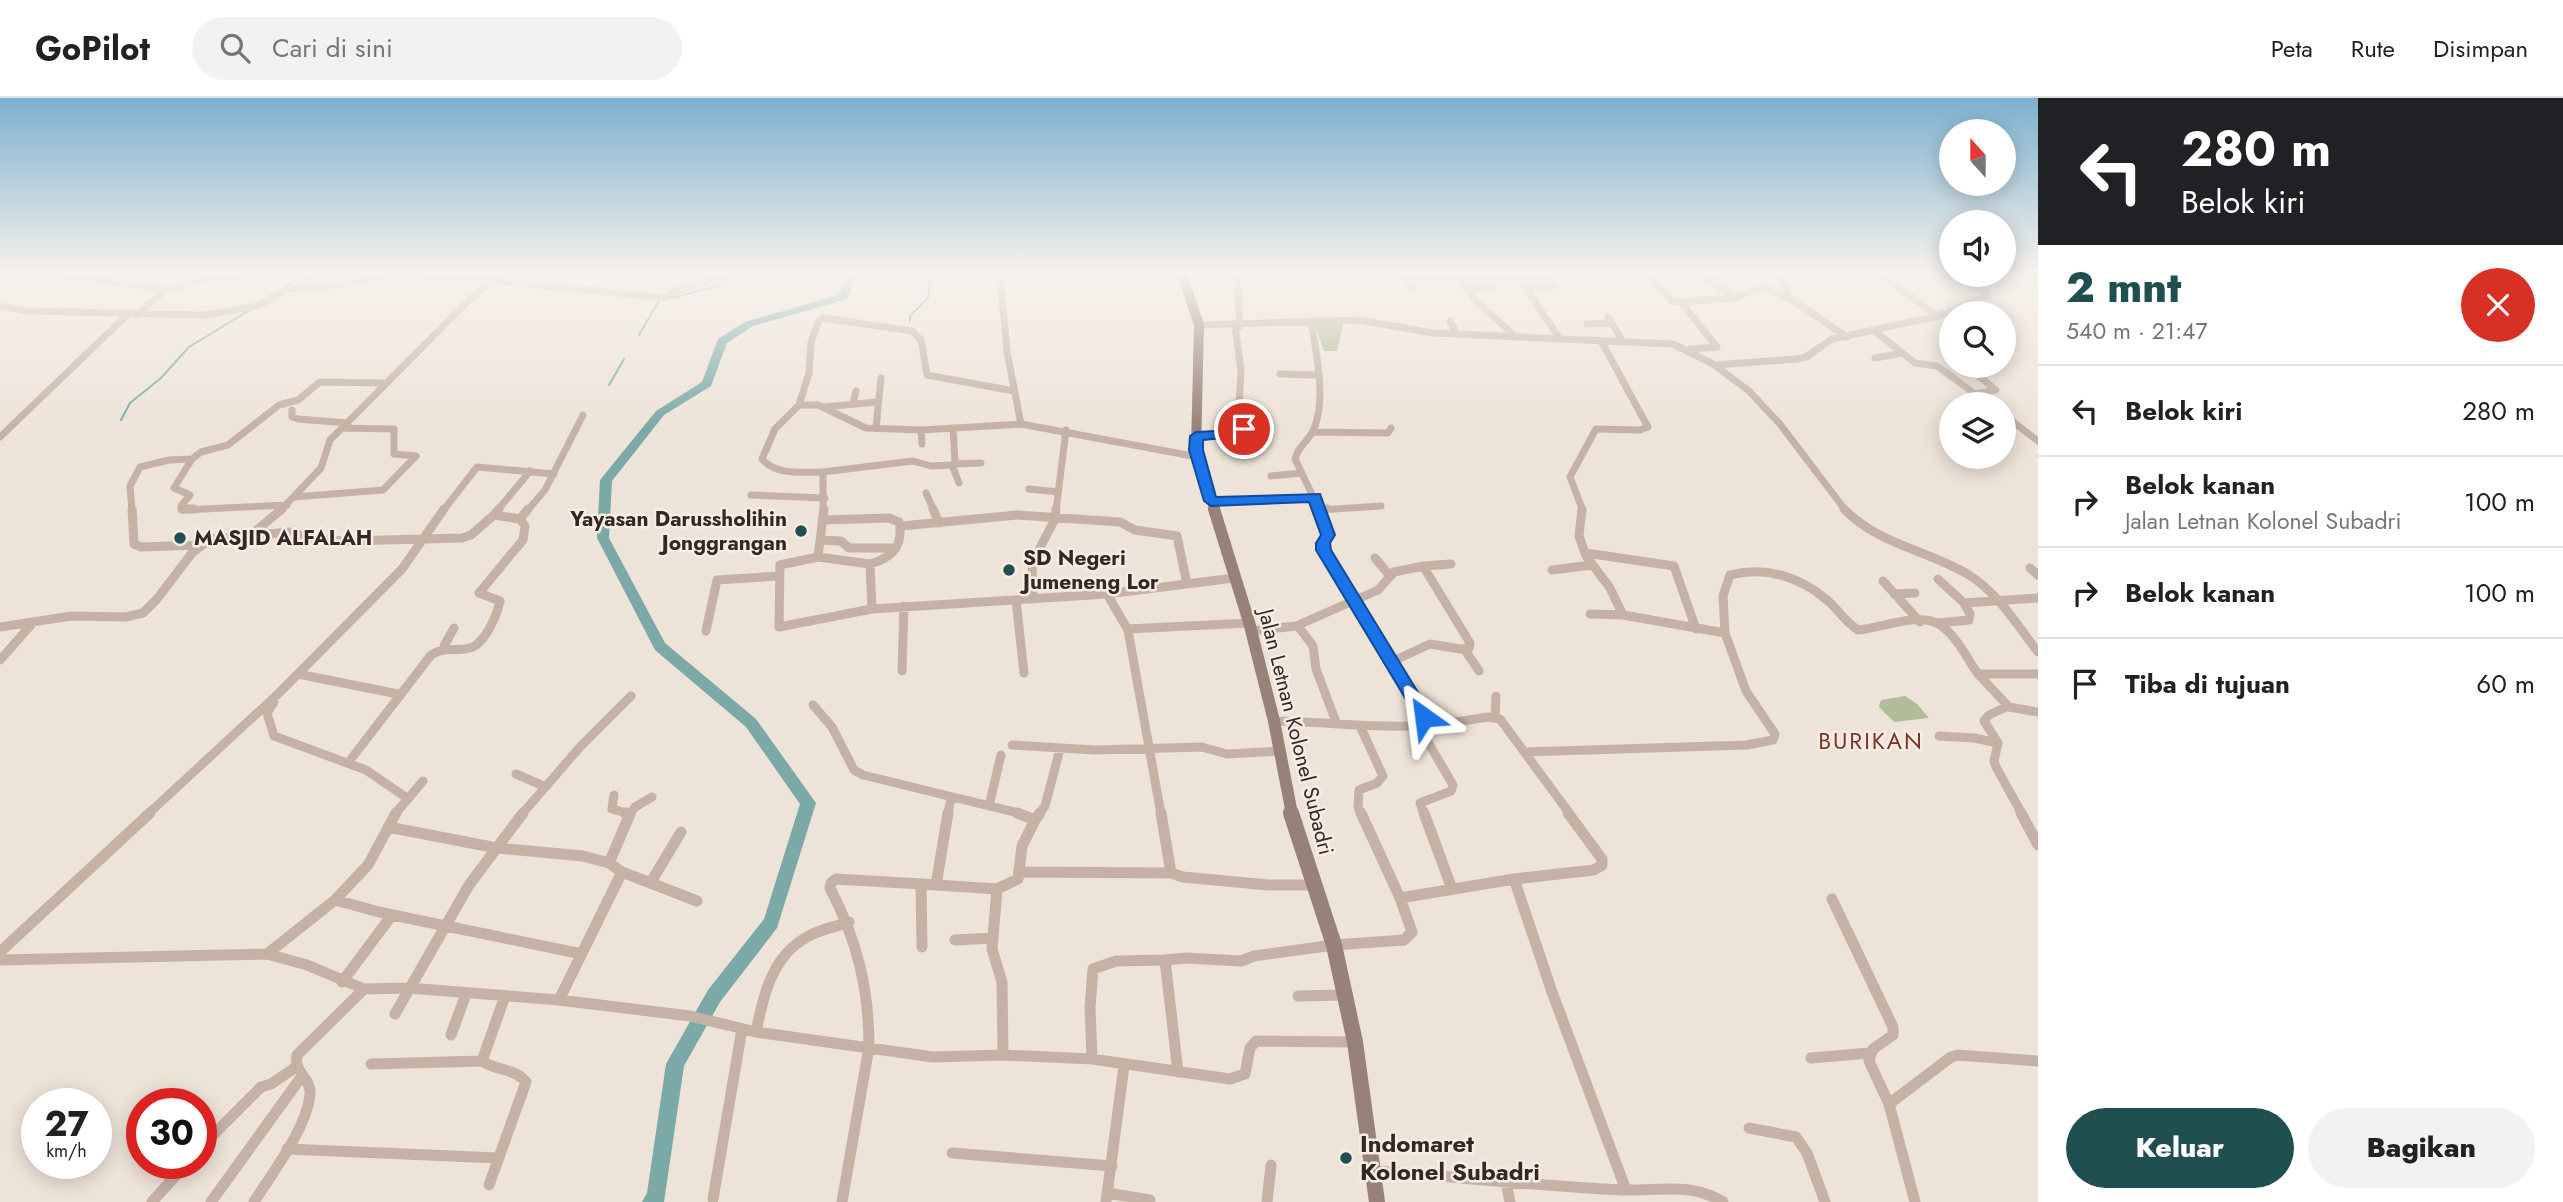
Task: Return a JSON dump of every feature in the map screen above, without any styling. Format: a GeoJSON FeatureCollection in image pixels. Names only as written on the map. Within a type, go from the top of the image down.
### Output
{"type":"FeatureCollection","features":[{"type":"Feature","properties":{"kind":"main road","name":"Jalan Letnan Kolonel Subadri"},"geometry":{"type":"LineString","coordinates":[[1199,326],[1196,436],[1198,457],[1250,627],[1274,721],[1288,800],[1334,945],[1354,1042],[1375,1171],[1377,1202]]}},
{"type":"Feature","properties":{"kind":"street"},"geometry":{"type":"LineString","coordinates":[[0,437],[117,326]]}},
{"type":"Feature","properties":{"kind":"street"},"geometry":{"type":"LineString","coordinates":[[252,534],[287,505],[321,468],[328,444],[446,326]]}},
{"type":"Feature","properties":{"kind":"street"},"geometry":{"type":"LineString","coordinates":[[817,326],[811,342],[809,373],[799,405],[775,429],[762,462],[792,472],[823,472],[913,461],[931,466],[981,463]]}},
{"type":"Feature","properties":{"kind":"street"},"geometry":{"type":"LineString","coordinates":[[878,326],[912,331],[920,341],[927,375],[1014,391]]}},
{"type":"Feature","properties":{"kind":"street"},"geometry":{"type":"LineString","coordinates":[[1006,326],[1021,424]]}},
{"type":"Feature","properties":{"kind":"street"},"geometry":{"type":"LineString","coordinates":[[1219,326],[1245,326]]}},
{"type":"Feature","properties":{"kind":"street"},"geometry":{"type":"LineString","coordinates":[[1196,436],[1243,432],[1239,406],[1241,371],[1238,326]]}},
{"type":"Feature","properties":{"kind":"street"},"geometry":{"type":"LineString","coordinates":[[1312,326],[1319,398],[1314,432],[1295,453],[1328,535],[1322,548],[1391,662],[1453,785],[1451,791],[1420,803],[1452,889]]}},
{"type":"Feature","properties":{"kind":"street"},"geometry":{"type":"LineString","coordinates":[[1387,326],[1457,335],[1673,344],[1688,349],[1754,395],[1789,433],[1849,516],[1891,542],[1967,575],[2000,602],[2035,643],[2038,652]]}},
{"type":"Feature","properties":{"kind":"street"},"geometry":{"type":"LineString","coordinates":[[1452,326],[1457,335]]}},
{"type":"Feature","properties":{"kind":"street"},"geometry":{"type":"LineString","coordinates":[[1504,326],[1516,337]]}},
{"type":"Feature","properties":{"kind":"street"},"geometry":{"type":"LineString","coordinates":[[1551,326],[1560,339]]}},
{"type":"Feature","properties":{"kind":"street"},"geometry":{"type":"LineString","coordinates":[[1613,326],[1623,342]]}},
{"type":"Feature","properties":{"kind":"street"},"geometry":{"type":"LineString","coordinates":[[1688,349],[1717,347],[1700,326]]}},
{"type":"Feature","properties":{"kind":"street"},"geometry":{"type":"LineString","coordinates":[[1830,326],[1847,337]]}},
{"type":"Feature","properties":{"kind":"street"},"geometry":{"type":"LineString","coordinates":[[1714,365],[1797,359],[1806,357],[1832,340],[1901,326]]}},
{"type":"Feature","properties":{"kind":"street"},"geometry":{"type":"LineString","coordinates":[[1876,332],[1919,365],[1937,366],[1972,392]]}},
{"type":"Feature","properties":{"kind":"street"},"geometry":{"type":"LineString","coordinates":[[1601,341],[1648,427],[1640,430],[1596,429],[1570,477],[1583,512],[1579,536],[1592,565],[1610,589],[1623,615]]}},
{"type":"Feature","properties":{"kind":"street"},"geometry":{"type":"LineString","coordinates":[[1875,358],[1902,353]]}},
{"type":"Feature","properties":{"kind":"street"},"geometry":{"type":"LineString","coordinates":[[1280,374],[1317,375]]}},
{"type":"Feature","properties":{"kind":"street"},"geometry":{"type":"LineString","coordinates":[[876,428],[881,378]]}},
{"type":"Feature","properties":{"kind":"street"},"geometry":{"type":"LineString","coordinates":[[1981,378],[1996,390],[1986,392]]}},
{"type":"Feature","properties":{"kind":"street"},"geometry":{"type":"LineString","coordinates":[[287,505],[182,510],[181,506],[190,495],[174,488],[192,459],[201,452],[228,445],[279,405],[298,400],[323,382],[387,383]]}},
{"type":"Feature","properties":{"kind":"street"},"geometry":{"type":"LineString","coordinates":[[853,403],[856,391]]}},
{"type":"Feature","properties":{"kind":"street"},"geometry":{"type":"LineString","coordinates":[[799,405],[822,407],[877,402]]}},
{"type":"Feature","properties":{"kind":"street"},"geometry":{"type":"LineString","coordinates":[[822,407],[855,425],[876,428],[921,430],[1021,424],[1066,430],[1198,457]]}},
{"type":"Feature","properties":{"kind":"street"},"geometry":{"type":"LineString","coordinates":[[292,410],[292,417],[298,419],[394,429],[394,453],[416,456],[383,489],[294,497]]}},
{"type":"Feature","properties":{"kind":"street"},"geometry":{"type":"LineString","coordinates":[[520,519],[545,490],[583,415]]}},
{"type":"Feature","properties":{"kind":"street"},"geometry":{"type":"LineString","coordinates":[[2016,424],[2038,441]]}},
{"type":"Feature","properties":{"kind":"street"},"geometry":{"type":"LineString","coordinates":[[953,428],[953,464],[959,483]]}},
{"type":"Feature","properties":{"kind":"street"},"geometry":{"type":"LineString","coordinates":[[1314,432],[1388,433],[1391,428]]}},
{"type":"Feature","properties":{"kind":"street"},"geometry":{"type":"LineString","coordinates":[[921,430],[922,444]]}},
{"type":"Feature","properties":{"kind":"street"},"geometry":{"type":"LineString","coordinates":[[1033,598],[1031,563],[1055,519],[1066,430]]}},
{"type":"Feature","properties":{"kind":"street"},"geometry":{"type":"LineString","coordinates":[[192,459],[149,463],[134,474],[130,486],[134,544],[141,547],[200,545]]}},
{"type":"Feature","properties":{"kind":"street"},"geometry":{"type":"LineString","coordinates":[[0,952],[279,693],[402,569],[421,539],[477,467],[554,474]]}},
{"type":"Feature","properties":{"kind":"street"},"geometry":{"type":"LineString","coordinates":[[0,627],[78,615],[128,617],[143,613],[200,545],[211,539],[290,532],[313,539],[345,541],[462,538],[471,535],[494,515],[530,471]]}},
{"type":"Feature","properties":{"kind":"street"},"geometry":{"type":"LineString","coordinates":[[818,556],[825,498],[823,472]]}},
{"type":"Feature","properties":{"kind":"street"},"geometry":{"type":"LineString","coordinates":[[1271,476],[1302,473]]}},
{"type":"Feature","properties":{"kind":"street"},"geometry":{"type":"LineString","coordinates":[[1029,489],[1058,492]]}},
{"type":"Feature","properties":{"kind":"street"},"geometry":{"type":"LineString","coordinates":[[926,493],[939,523]]}},
{"type":"Feature","properties":{"kind":"street"},"geometry":{"type":"LineString","coordinates":[[751,495],[825,498]]}},
{"type":"Feature","properties":{"kind":"street"},"geometry":{"type":"LineString","coordinates":[[1211,501],[1315,498]]}},
{"type":"Feature","properties":{"kind":"street"},"geometry":{"type":"LineString","coordinates":[[1319,510],[1381,506]]}},
{"type":"Feature","properties":{"kind":"street"},"geometry":{"type":"LineString","coordinates":[[444,646],[470,648],[480,641],[500,604],[500,601],[479,593],[523,540],[525,526],[520,519],[494,515]]}},
{"type":"Feature","properties":{"kind":"street"},"geometry":{"type":"LineString","coordinates":[[901,526],[1017,515],[1110,520],[1135,530],[1175,535],[1187,584]]}},
{"type":"Feature","properties":{"kind":"street"},"geometry":{"type":"LineString","coordinates":[[822,520],[889,518],[896,519],[901,526],[896,548],[890,559],[870,564],[818,556],[781,565],[778,576],[779,627],[872,609],[1107,594],[1234,578]]}},
{"type":"Feature","properties":{"kind":"street"},"geometry":{"type":"LineString","coordinates":[[820,540],[841,541],[849,548],[896,548]]}},
{"type":"Feature","properties":{"kind":"street"},"geometry":{"type":"LineString","coordinates":[[1586,554],[1674,566],[1696,629]]}},
{"type":"Feature","properties":{"kind":"street"},"geometry":{"type":"LineString","coordinates":[[1374,558],[1390,576]]}},
{"type":"Feature","properties":{"kind":"street"},"geometry":{"type":"LineString","coordinates":[[870,564],[872,609]]}},
{"type":"Feature","properties":{"kind":"street"},"geometry":{"type":"LineString","coordinates":[[1127,629],[1298,626],[1309,618],[1354,601],[1383,586],[1390,576],[1405,568],[1451,564]]}},
{"type":"Feature","properties":{"kind":"street"},"geometry":{"type":"LineString","coordinates":[[1552,570],[1592,565]]}},
{"type":"Feature","properties":{"kind":"street"},"geometry":{"type":"LineString","coordinates":[[1423,566],[1441,600],[1460,623],[1470,643],[1465,650]]}},
{"type":"Feature","properties":{"kind":"street"},"geometry":{"type":"LineString","coordinates":[[2030,568],[2038,575]]}},
{"type":"Feature","properties":{"kind":"street"},"geometry":{"type":"LineString","coordinates":[[1525,752],[1747,745],[1773,740],[1774,734],[1746,691],[1725,633],[1724,585],[1730,575],[1772,572],[1795,578],[1828,601],[1843,620],[1858,630],[1920,622],[1938,624],[1969,620],[1970,614],[1964,604],[1938,579]]}},
{"type":"Feature","properties":{"kind":"street"},"geometry":{"type":"LineString","coordinates":[[706,632],[717,580],[778,576]]}},
{"type":"Feature","properties":{"kind":"street"},"geometry":{"type":"LineString","coordinates":[[1883,581],[1920,622]]}},
{"type":"Feature","properties":{"kind":"street"},"geometry":{"type":"LineString","coordinates":[[1894,594],[1914,593]]}},
{"type":"Feature","properties":{"kind":"street"},"geometry":{"type":"LineString","coordinates":[[1107,594],[1127,629],[1151,750],[1171,873]]}},
{"type":"Feature","properties":{"kind":"street"},"geometry":{"type":"LineString","coordinates":[[1964,604],[2038,598]]}},
{"type":"Feature","properties":{"kind":"street"},"geometry":{"type":"LineString","coordinates":[[1016,600],[1024,673]]}},
{"type":"Feature","properties":{"kind":"street"},"geometry":{"type":"LineString","coordinates":[[902,671],[904,606]]}},
{"type":"Feature","properties":{"kind":"street"},"geometry":{"type":"LineString","coordinates":[[1590,614],[1623,615],[1725,633]]}},
{"type":"Feature","properties":{"kind":"street"},"geometry":{"type":"LineString","coordinates":[[0,660],[32,624]]}},
{"type":"Feature","properties":{"kind":"street"},"geometry":{"type":"LineString","coordinates":[[1938,624],[2006,707],[2020,712],[2038,712]]}},
{"type":"Feature","properties":{"kind":"street"},"geometry":{"type":"LineString","coordinates":[[1298,626],[1313,646],[1316,669],[1336,722]]}},
{"type":"Feature","properties":{"kind":"street"},"geometry":{"type":"LineString","coordinates":[[348,763],[366,742],[398,694],[431,655],[444,646],[454,628]]}},
{"type":"Feature","properties":{"kind":"street"},"geometry":{"type":"LineString","coordinates":[[1391,662],[1429,644],[1465,650]]}},
{"type":"Feature","properties":{"kind":"street"},"geometry":{"type":"LineString","coordinates":[[1465,650],[1479,671]]}},
{"type":"Feature","properties":{"kind":"street"},"geometry":{"type":"LineString","coordinates":[[298,674],[398,694]]}},
{"type":"Feature","properties":{"kind":"street"},"geometry":{"type":"LineString","coordinates":[[1978,674],[2038,674]]}},
{"type":"Feature","properties":{"kind":"street"},"geometry":{"type":"LineString","coordinates":[[279,693],[267,713],[274,736],[366,770],[407,798]]}},
{"type":"Feature","properties":{"kind":"street"},"geometry":{"type":"LineString","coordinates":[[395,1014],[445,924],[496,848],[546,787],[631,696]]}},
{"type":"Feature","properties":{"kind":"street"},"geometry":{"type":"LineString","coordinates":[[1495,717],[1496,696]]}},
{"type":"Feature","properties":{"kind":"street"},"geometry":{"type":"LineString","coordinates":[[813,705],[832,727],[854,770],[873,778],[1035,820]]}},
{"type":"Feature","properties":{"kind":"street"},"geometry":{"type":"LineString","coordinates":[[2006,707],[1989,715],[1984,721],[1998,743],[1994,761],[2033,828],[2038,845]]}},
{"type":"Feature","properties":{"kind":"street"},"geometry":{"type":"LineString","coordinates":[[1274,721],[1424,727],[1495,717],[1504,723],[1525,752],[1595,849],[1602,865],[1594,870],[1514,878],[1400,898]]}},
{"type":"Feature","properties":{"kind":"street"},"geometry":{"type":"LineString","coordinates":[[1092,1059],[1090,1007],[1093,969],[1097,964],[1109,961],[1186,958],[1241,961],[1254,956],[1334,945],[1407,939],[1412,933],[1400,898],[1357,807],[1359,790],[1377,783],[1383,776],[1360,726]]}},
{"type":"Feature","properties":{"kind":"street"},"geometry":{"type":"LineString","coordinates":[[1939,736],[1974,738],[1998,743]]}},
{"type":"Feature","properties":{"kind":"street"},"geometry":{"type":"LineString","coordinates":[[1012,745],[1060,749],[1151,750],[1202,747],[1227,754],[1279,751]]}},
{"type":"Feature","properties":{"kind":"street"},"geometry":{"type":"LineString","coordinates":[[842,1202],[869,1047],[870,1026],[862,959],[849,922],[830,888],[831,883],[836,879],[998,889],[1016,883],[1021,872],[1022,847],[1045,806],[1060,749]]}},
{"type":"Feature","properties":{"kind":"street"},"geometry":{"type":"LineString","coordinates":[[989,806],[1001,755]]}},
{"type":"Feature","properties":{"kind":"street"},"geometry":{"type":"LineString","coordinates":[[516,774],[546,787]]}},
{"type":"Feature","properties":{"kind":"street"},"geometry":{"type":"LineString","coordinates":[[267,954],[335,900],[368,865],[388,827],[407,798],[423,781]]}},
{"type":"Feature","properties":{"kind":"street"},"geometry":{"type":"LineString","coordinates":[[614,795],[612,809],[630,814]]}},
{"type":"Feature","properties":{"kind":"street"},"geometry":{"type":"LineString","coordinates":[[609,863],[630,814],[635,807],[653,797]]}},
{"type":"Feature","properties":{"kind":"street"},"geometry":{"type":"LineString","coordinates":[[936,885],[951,798]]}},
{"type":"Feature","properties":{"kind":"street"},"geometry":{"type":"LineString","coordinates":[[388,827],[496,848],[583,856],[609,863],[622,872],[697,901]]}},
{"type":"Feature","properties":{"kind":"street"},"geometry":{"type":"LineString","coordinates":[[651,882],[681,832]]}},
{"type":"Feature","properties":{"kind":"street"},"geometry":{"type":"LineString","coordinates":[[559,1000],[622,872]]}},
{"type":"Feature","properties":{"kind":"street"},"geometry":{"type":"LineString","coordinates":[[1021,872],[1171,873],[1268,885],[1314,885]]}},
{"type":"Feature","properties":{"kind":"street"},"geometry":{"type":"LineString","coordinates":[[1514,878],[1552,992],[1626,1190]]}},
{"type":"Feature","properties":{"kind":"street"},"geometry":{"type":"LineString","coordinates":[[921,884],[922,947]]}},
{"type":"Feature","properties":{"kind":"street"},"geometry":{"type":"LineString","coordinates":[[998,889],[992,949],[1002,982],[1003,1055]]}},
{"type":"Feature","properties":{"kind":"street"},"geometry":{"type":"LineString","coordinates":[[1811,1058],[1870,1053],[1893,1035],[1893,1027],[1832,899]]}},
{"type":"Feature","properties":{"kind":"street"},"geometry":{"type":"LineString","coordinates":[[335,900],[392,915],[582,954]]}},
{"type":"Feature","properties":{"kind":"street"},"geometry":{"type":"LineString","coordinates":[[342,982],[392,915]]}},
{"type":"Feature","properties":{"kind":"street"},"geometry":{"type":"LineString","coordinates":[[756,1032],[763,993],[778,963],[792,946],[807,936],[849,922]]}},
{"type":"Feature","properties":{"kind":"street"},"geometry":{"type":"LineString","coordinates":[[956,940],[993,938]]}},
{"type":"Feature","properties":{"kind":"street"},"geometry":{"type":"LineString","coordinates":[[0,960],[267,954],[307,965],[364,989],[408,988],[559,1000],[690,1016],[756,1032],[933,1057],[1003,1055],[1092,1059],[1125,1066],[1230,1079],[1241,1077],[1248,1066],[1250,1048],[1256,1041],[1354,1042]]}},
{"type":"Feature","properties":{"kind":"street"},"geometry":{"type":"LineString","coordinates":[[1165,960],[1178,1072]]}},
{"type":"Feature","properties":{"kind":"street"},"geometry":{"type":"LineString","coordinates":[[254,1202],[287,1149],[310,1093],[299,1071],[297,1055],[364,989]]}},
{"type":"Feature","properties":{"kind":"street"},"geometry":{"type":"LineString","coordinates":[[451,1035],[466,994]]}},
{"type":"Feature","properties":{"kind":"street"},"geometry":{"type":"LineString","coordinates":[[1298,996],[1345,995]]}},
{"type":"Feature","properties":{"kind":"street"},"geometry":{"type":"LineString","coordinates":[[482,1061],[505,996]]}},
{"type":"Feature","properties":{"kind":"street"},"geometry":{"type":"LineString","coordinates":[[713,1199],[742,1029]]}},
{"type":"Feature","properties":{"kind":"street"},"geometry":{"type":"LineString","coordinates":[[1870,1053],[1870,1061],[1889,1104],[1914,1202]]}},
{"type":"Feature","properties":{"kind":"street"},"geometry":{"type":"LineString","coordinates":[[1889,1104],[1951,1057],[1958,1055],[1990,1060],[2038,1061]]}},
{"type":"Feature","properties":{"kind":"street"},"geometry":{"type":"LineString","coordinates":[[372,1065],[482,1061],[489,1067],[520,1074],[526,1078],[489,1185]]}},
{"type":"Feature","properties":{"kind":"street"},"geometry":{"type":"LineString","coordinates":[[1125,1066],[1106,1198],[1150,1200]]}},
{"type":"Feature","properties":{"kind":"street"},"geometry":{"type":"LineString","coordinates":[[217,1131],[261,1087],[299,1071]]}},
{"type":"Feature","properties":{"kind":"street"},"geometry":{"type":"LineString","coordinates":[[211,1202],[299,1071]]}},
{"type":"Feature","properties":{"kind":"street"},"geometry":{"type":"LineString","coordinates":[[1749,1128],[1796,1137],[1807,1153],[1825,1202]]}},
{"type":"Feature","properties":{"kind":"street"},"geometry":{"type":"LineString","coordinates":[[287,1149],[498,1158]]}},
{"type":"Feature","properties":{"kind":"street"},"geometry":{"type":"LineString","coordinates":[[951,1153],[1112,1166]]}},
{"type":"Feature","properties":{"kind":"street"},"geometry":{"type":"LineString","coordinates":[[1267,1202],[1271,1166]]}},
{"type":"Feature","properties":{"kind":"street"},"geometry":{"type":"LineString","coordinates":[[1375,1171],[1626,1190],[1660,1187],[1699,1191],[1723,1202]]}},
{"type":"Feature","properties":{"kind":"street"},"geometry":{"type":"LineString","coordinates":[[152,1202],[173,1179]]}},
{"type":"Feature","properties":{"kind":"street"},"geometry":{"type":"LineString","coordinates":[[1506,1182],[1510,1202]]}},
{"type":"Feature","properties":{"kind":"green space"},"geometry":{"type":"Polygon","coordinates":[[[1315,326],[1343,326],[1337,351],[1324,351],[1315,326]]]}},
{"type":"Feature","properties":{"kind":"green space"},"geometry":{"type":"Polygon","coordinates":[[[1905,696],[1917,704],[1929,718],[1894,722],[1879,707],[1881,700],[1905,696]]]}},
{"type":"Feature","properties":{"kind":"waterway"},"geometry":{"type":"LineString","coordinates":[[121,420],[130,403],[161,378],[189,347],[224,326]]}},
{"type":"Feature","properties":{"kind":"waterway"},"geometry":{"type":"LineString","coordinates":[[639,335],[645,326]]}},
{"type":"Feature","properties":{"kind":"waterway"},"geometry":{"type":"LineString","coordinates":[[689,671],[660,646],[603,538],[606,480],[660,413],[707,384],[722,341],[747,326]]}},
{"type":"Feature","properties":{"kind":"waterway"},"geometry":{"type":"LineString","coordinates":[[609,385],[624,359]]}},
{"type":"Feature","properties":{"kind":"waterway"},"geometry":{"type":"LineString","coordinates":[[652,1202],[656,1198],[675,1064],[714,996],[771,923],[808,803],[751,723],[694,675]]}},
{"type":"Feature","properties":{"kind":"place","name":"Yayasan Darussholihin Jonggrangan"},"geometry":{"type":"Point","coordinates":[801,531]}},
{"type":"Feature","properties":{"kind":"place","name":"MASJID ALFALAH"},"geometry":{"type":"Point","coordinates":[180,538]}},
{"type":"Feature","properties":{"kind":"place","name":"SD Negeri Jumeneng Lor"},"geometry":{"type":"Point","coordinates":[1009,570]}},
{"type":"Feature","properties":{"kind":"place","name":"Indomaret Kolonel Subadri"},"geometry":{"type":"Point","coordinates":[1346,1158]}},
{"type":"Feature","properties":{"kind":"district","name":"BURIKAN"},"geometry":{"type":"Point","coordinates":[1871,741]}},
{"type":"Feature","properties":{"kind":"route"},"geometry":{"type":"LineString","coordinates":[[1244,429],[1238,434],[1196,436],[1196,450],[1211,501],[1315,498],[1328,535],[1322,548],[1424,717]]}}]}
